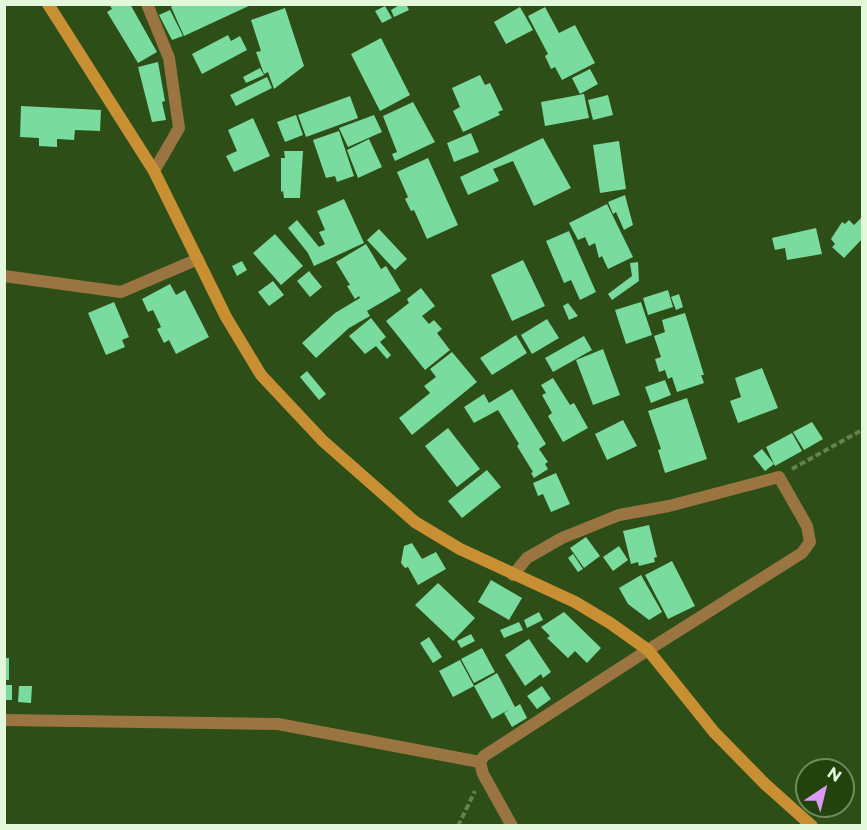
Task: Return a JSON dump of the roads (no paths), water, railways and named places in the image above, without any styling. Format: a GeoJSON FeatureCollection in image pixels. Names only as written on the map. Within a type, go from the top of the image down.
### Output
{"type":"FeatureCollection","features":[{"type":"Feature","properties":{"kind":"street"},"geometry":{"type":"LineString","coordinates":[[48,4],[154,171],[226,317],[261,375],[322,441],[416,522],[460,549],[574,602],[610,622],[648,650],[714,732],[765,784],[812,825]]}},
{"type":"Feature","properties":{"kind":"street"},"geometry":{"type":"LineString","coordinates":[[147,4],[169,58],[179,128],[154,171]]}},
{"type":"Feature","properties":{"kind":"street"},"geometry":{"type":"LineString","coordinates":[[4,276],[121,292],[198,259]]}},
{"type":"Feature","properties":{"kind":"street"},"geometry":{"type":"LineString","coordinates":[[512,825],[482,768],[484,756],[802,553],[810,542],[807,526],[779,477],[669,506],[619,514],[562,538],[527,558],[513,575]]}},
{"type":"Feature","properties":{"kind":"street"},"geometry":{"type":"LineString","coordinates":[[4,720],[278,724],[482,768]]}}]}
